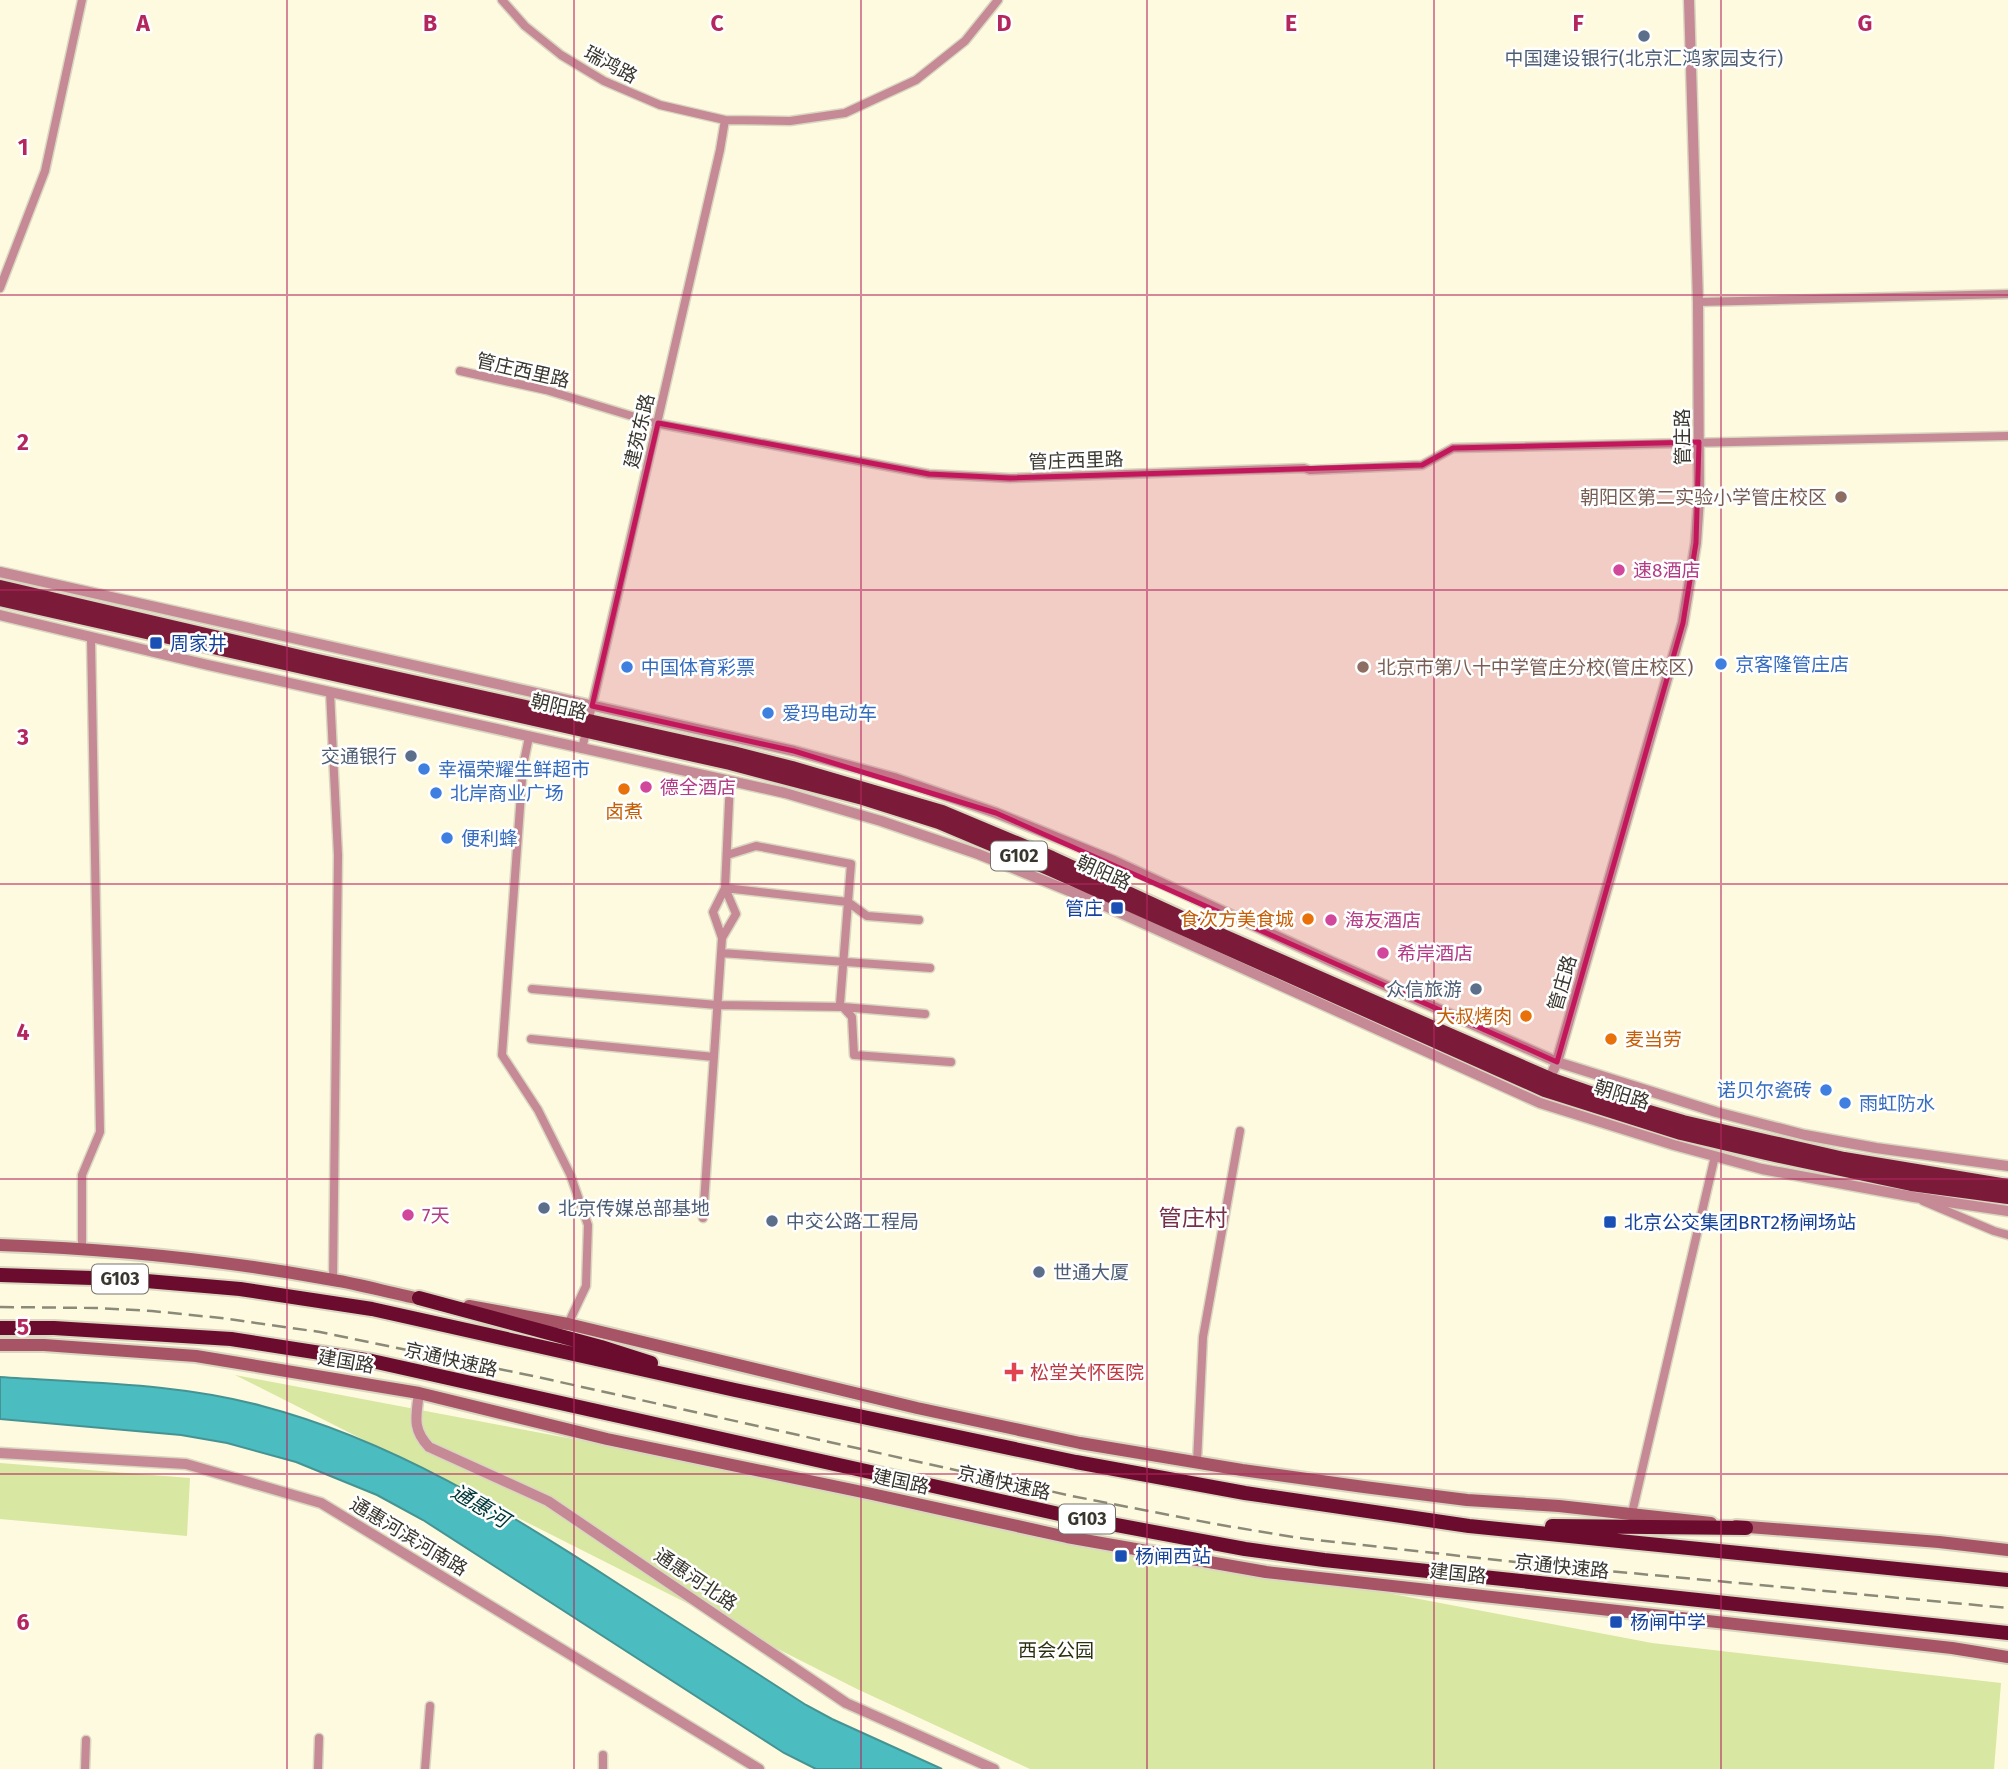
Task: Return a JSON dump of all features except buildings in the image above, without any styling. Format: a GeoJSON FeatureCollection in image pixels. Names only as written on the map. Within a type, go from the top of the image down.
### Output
{"type":"FeatureCollection","features":[{"type":"Feature","properties":{"kind":"highway","name":"朝阳路"},"geometry":{"type":"LineString","coordinates":[[0,587],[789,777],[939,822],[1120,900],[1545,1091],[1681,1133],[1766,1153],[1911,1184],[2008,1197]]}},
{"type":"Feature","properties":{"kind":"highway","name":"朝阳路"},"geometry":{"type":"LineString","coordinates":[[0,598],[588,727]]}},
{"type":"Feature","properties":{"kind":"highway","name":"朝阳路"},"geometry":{"type":"LineString","coordinates":[[1545,1091],[1844,1159],[2008,1186]]}},
{"type":"Feature","properties":{"kind":"highway","name":"京通快速路"},"geometry":{"type":"LineString","coordinates":[[0,1275],[124,1279],[240,1289],[372,1309],[735,1391],[1089,1465],[1245,1493],[1469,1526],[2008,1578]]}},
{"type":"Feature","properties":{"kind":"highway"},"geometry":{"type":"LineString","coordinates":[[419,1298],[601,1347],[735,1391]]}},
{"type":"Feature","properties":{"kind":"highway","name":"京通快速路"},"geometry":{"type":"LineString","coordinates":[[0,1328],[54,1328],[231,1339],[372,1361],[1068,1516],[1245,1549],[2008,1635]]}},
{"type":"Feature","properties":{"kind":"highway"},"geometry":{"type":"LineString","coordinates":[[1469,1526],[1746,1528]]}},
{"type":"Feature","properties":{"kind":"main road"},"geometry":{"type":"LineString","coordinates":[[0,1245],[182,1258],[334,1280],[568,1324],[931,1411],[1080,1443],[1197,1462],[1455,1499],[1632,1513],[1746,1528],[1939,1542],[2008,1550]]}},
{"type":"Feature","properties":{"kind":"main road","name":"建国路"},"geometry":{"type":"LineString","coordinates":[[0,1345],[44,1345],[196,1356],[419,1393],[607,1439],[1067,1537],[1266,1572],[1952,1648],[2008,1657]]}},
{"type":"Feature","properties":{"kind":"street"},"geometry":{"type":"LineString","coordinates":[[0,288],[45,170],[82,0]]}},
{"type":"Feature","properties":{"kind":"street","name":"瑞鸿路"},"geometry":{"type":"LineString","coordinates":[[502,0],[525,26],[561,55],[604,81],[660,105],[725,120],[790,121],[845,113],[916,80],[965,41],[998,0]]}},
{"type":"Feature","properties":{"kind":"street","name":"管庄路"},"geometry":{"type":"LineString","coordinates":[[1545,1091],[1557,1062],[1683,623],[1696,543],[1699,499],[1698,302],[1689,0]]}},
{"type":"Feature","properties":{"kind":"street","name":"建苑东路"},"geometry":{"type":"LineString","coordinates":[[582,749],[725,120]]}},
{"type":"Feature","properties":{"kind":"street"},"geometry":{"type":"LineString","coordinates":[[1698,302],[2008,294]]}},
{"type":"Feature","properties":{"kind":"street","name":"管庄西里路"},"geometry":{"type":"LineString","coordinates":[[460,371],[546,390],[658,423],[929,474],[1010,478],[1422,465],[1452,448],[2008,436]]}},
{"type":"Feature","properties":{"kind":"street","name":"朝阳路"},"geometry":{"type":"LineString","coordinates":[[0,572],[521,688],[794,751],[894,778],[996,813],[1114,860],[1330,961],[1557,1062],[1716,1112],[1805,1135],[1876,1148],[2008,1166]]}},
{"type":"Feature","properties":{"kind":"street","name":"朝阳路"},"geometry":{"type":"LineString","coordinates":[[0,615],[91,638],[785,793],[881,821],[978,854],[1545,1091],[1715,1156],[1762,1169],[2008,1211]]}},
{"type":"Feature","properties":{"kind":"street"},"geometry":{"type":"LineString","coordinates":[[82,1250],[82,1175],[100,1132],[91,638]]}},
{"type":"Feature","properties":{"kind":"street"},"geometry":{"type":"LineString","coordinates":[[330,692],[338,855],[334,1280]]}},
{"type":"Feature","properties":{"kind":"street"},"geometry":{"type":"LineString","coordinates":[[529,737],[523,766],[502,1055],[538,1110],[570,1174],[588,1224],[586,1286],[568,1324]]}},
{"type":"Feature","properties":{"kind":"street"},"geometry":{"type":"LineString","coordinates":[[703,1218],[722,938],[713,912],[725,888],[730,781]]}},
{"type":"Feature","properties":{"kind":"street"},"geometry":{"type":"LineString","coordinates":[[727,855],[755,846],[851,864],[840,1004],[852,1017],[854,1055],[951,1062]]}},
{"type":"Feature","properties":{"kind":"street"},"geometry":{"type":"LineString","coordinates":[[725,888],[848,902],[867,916],[919,920]]}},
{"type":"Feature","properties":{"kind":"street"},"geometry":{"type":"LineString","coordinates":[[722,938],[737,914],[725,888]]}},
{"type":"Feature","properties":{"kind":"street"},"geometry":{"type":"LineString","coordinates":[[721,953],[930,968]]}},
{"type":"Feature","properties":{"kind":"street"},"geometry":{"type":"LineString","coordinates":[[532,989],[717,1005],[843,1007],[925,1014]]}},
{"type":"Feature","properties":{"kind":"street"},"geometry":{"type":"LineString","coordinates":[[531,1039],[713,1058]]}},
{"type":"Feature","properties":{"kind":"street"},"geometry":{"type":"LineString","coordinates":[[1197,1462],[1203,1337],[1240,1131]]}},
{"type":"Feature","properties":{"kind":"street"},"geometry":{"type":"LineString","coordinates":[[1632,1513],[1715,1156]]}},
{"type":"Feature","properties":{"kind":"street"},"geometry":{"type":"LineString","coordinates":[[1914,1197],[2008,1235]]}},
{"type":"Feature","properties":{"kind":"street","name":"通惠河北路"},"geometry":{"type":"LineString","coordinates":[[419,1393],[415,1425],[419,1437],[429,1447],[548,1501],[846,1703],[993,1769]]}},
{"type":"Feature","properties":{"kind":"street","name":"通惠河滨河南路"},"geometry":{"type":"LineString","coordinates":[[0,1453],[186,1464],[321,1503],[759,1769]]}},
{"type":"Feature","properties":{"kind":"street"},"geometry":{"type":"LineString","coordinates":[[425,1769],[430,1706]]}},
{"type":"Feature","properties":{"kind":"street"},"geometry":{"type":"LineString","coordinates":[[318,1769],[319,1738]]}},
{"type":"Feature","properties":{"kind":"street"},"geometry":{"type":"LineString","coordinates":[[85,1769],[86,1740]]}},
{"type":"Feature","properties":{"kind":"street"},"geometry":{"type":"LineString","coordinates":[[603,1755],[603,1769]]}},
{"type":"Feature","properties":{"kind":"highlighted area"},"geometry":{"type":"Polygon","coordinates":[[[658,423],[929,474],[1010,478],[1422,465],[1453,448],[1699,442],[1696,543],[1683,623],[1557,1062],[996,813],[794,751],[592,706],[658,423]]]}},
{"type":"Feature","properties":{"kind":"green space","name":"西会公园"},"geometry":{"type":"Polygon","coordinates":[[[235,1375],[1652,1643],[2001,1683],[1994,1769],[1030,1769],[857,1689],[235,1375]]]}},
{"type":"Feature","properties":{"kind":"green space"},"geometry":{"type":"Polygon","coordinates":[[[0,1463],[190,1478],[187,1536],[0,1519],[0,1463]]]}},
{"type":"Feature","properties":{"kind":"water","name":"通惠河"},"geometry":{"type":"Polygon","coordinates":[[[0,1377],[165,1388],[230,1398],[310,1420],[357,1438],[403,1458],[492,1505],[806,1705],[942,1769],[816,1769],[784,1753],[423,1520],[377,1495],[296,1462],[227,1443],[181,1435],[0,1419],[0,1377]]]}},
{"type":"Feature","properties":{"kind":"railway"},"geometry":{"type":"LineString","coordinates":[[0,1307],[152,1311],[320,1332],[533,1376],[1072,1496],[1299,1538],[1533,1564],[2008,1608]]}},
{"type":"Feature","properties":{"kind":"place","name":"中国建设银行(北京汇鸿家园支行)"},"geometry":{"type":"Point","coordinates":[1644,36]}},
{"type":"Feature","properties":{"kind":"place","name":"朝阳区第二实验小学管庄校区"},"geometry":{"type":"Point","coordinates":[1841,497]}},
{"type":"Feature","properties":{"kind":"place","name":"速8酒店"},"geometry":{"type":"Point","coordinates":[1619,570]}},
{"type":"Feature","properties":{"kind":"place","name":"周家井"},"geometry":{"type":"Point","coordinates":[156,643]}},
{"type":"Feature","properties":{"kind":"place","name":"京客隆管庄店"},"geometry":{"type":"Point","coordinates":[1721,664]}},
{"type":"Feature","properties":{"kind":"place","name":"中国体育彩票"},"geometry":{"type":"Point","coordinates":[627,667]}},
{"type":"Feature","properties":{"kind":"place","name":"北京市第八十中学管庄分校(管庄校区)"},"geometry":{"type":"Point","coordinates":[1363,667]}},
{"type":"Feature","properties":{"kind":"place","name":"爱玛电动车"},"geometry":{"type":"Point","coordinates":[768,713]}},
{"type":"Feature","properties":{"kind":"place","name":"交通银行"},"geometry":{"type":"Point","coordinates":[411,756]}},
{"type":"Feature","properties":{"kind":"place","name":"幸福荣耀生鲜超市"},"geometry":{"type":"Point","coordinates":[424,769]}},
{"type":"Feature","properties":{"kind":"place","name":"德全酒店"},"geometry":{"type":"Point","coordinates":[646,787]}},
{"type":"Feature","properties":{"kind":"place","name":"卤煮"},"geometry":{"type":"Point","coordinates":[624,789]}},
{"type":"Feature","properties":{"kind":"place","name":"北岸商业广场"},"geometry":{"type":"Point","coordinates":[436,793]}},
{"type":"Feature","properties":{"kind":"place","name":"便利蜂"},"geometry":{"type":"Point","coordinates":[447,838]}},
{"type":"Feature","properties":{"kind":"place","name":"管庄"},"geometry":{"type":"Point","coordinates":[1117,908]}},
{"type":"Feature","properties":{"kind":"place","name":"食次方美食城"},"geometry":{"type":"Point","coordinates":[1308,919]}},
{"type":"Feature","properties":{"kind":"place","name":"海友酒店"},"geometry":{"type":"Point","coordinates":[1331,920]}},
{"type":"Feature","properties":{"kind":"place","name":"希岸酒店"},"geometry":{"type":"Point","coordinates":[1383,953]}},
{"type":"Feature","properties":{"kind":"place","name":"众信旅游"},"geometry":{"type":"Point","coordinates":[1476,989]}},
{"type":"Feature","properties":{"kind":"place","name":"大叔烤肉"},"geometry":{"type":"Point","coordinates":[1526,1016]}},
{"type":"Feature","properties":{"kind":"place","name":"麦当劳"},"geometry":{"type":"Point","coordinates":[1611,1039]}},
{"type":"Feature","properties":{"kind":"place","name":"诺贝尔瓷砖"},"geometry":{"type":"Point","coordinates":[1826,1090]}},
{"type":"Feature","properties":{"kind":"place","name":"雨虹防水"},"geometry":{"type":"Point","coordinates":[1845,1103]}},
{"type":"Feature","properties":{"kind":"place","name":"北京传媒总部基地"},"geometry":{"type":"Point","coordinates":[544,1208]}},
{"type":"Feature","properties":{"kind":"place","name":"7天"},"geometry":{"type":"Point","coordinates":[408,1215]}},
{"type":"Feature","properties":{"kind":"place","name":"中交公路工程局"},"geometry":{"type":"Point","coordinates":[772,1221]}},
{"type":"Feature","properties":{"kind":"place","name":"北京公交集团BRT2杨闸场站"},"geometry":{"type":"Point","coordinates":[1610,1222]}},
{"type":"Feature","properties":{"kind":"place","name":"世通大厦"},"geometry":{"type":"Point","coordinates":[1039,1272]}},
{"type":"Feature","properties":{"kind":"place","name":"松堂关怀医院"},"geometry":{"type":"Point","coordinates":[1014,1372]}},
{"type":"Feature","properties":{"kind":"place","name":"杨闸西站"},"geometry":{"type":"Point","coordinates":[1121,1556]}},
{"type":"Feature","properties":{"kind":"place","name":"杨闸中学"},"geometry":{"type":"Point","coordinates":[1616,1622]}},
{"type":"Feature","properties":{"kind":"district","name":"管庄村"},"geometry":{"type":"Point","coordinates":[1193,1218]}}]}
